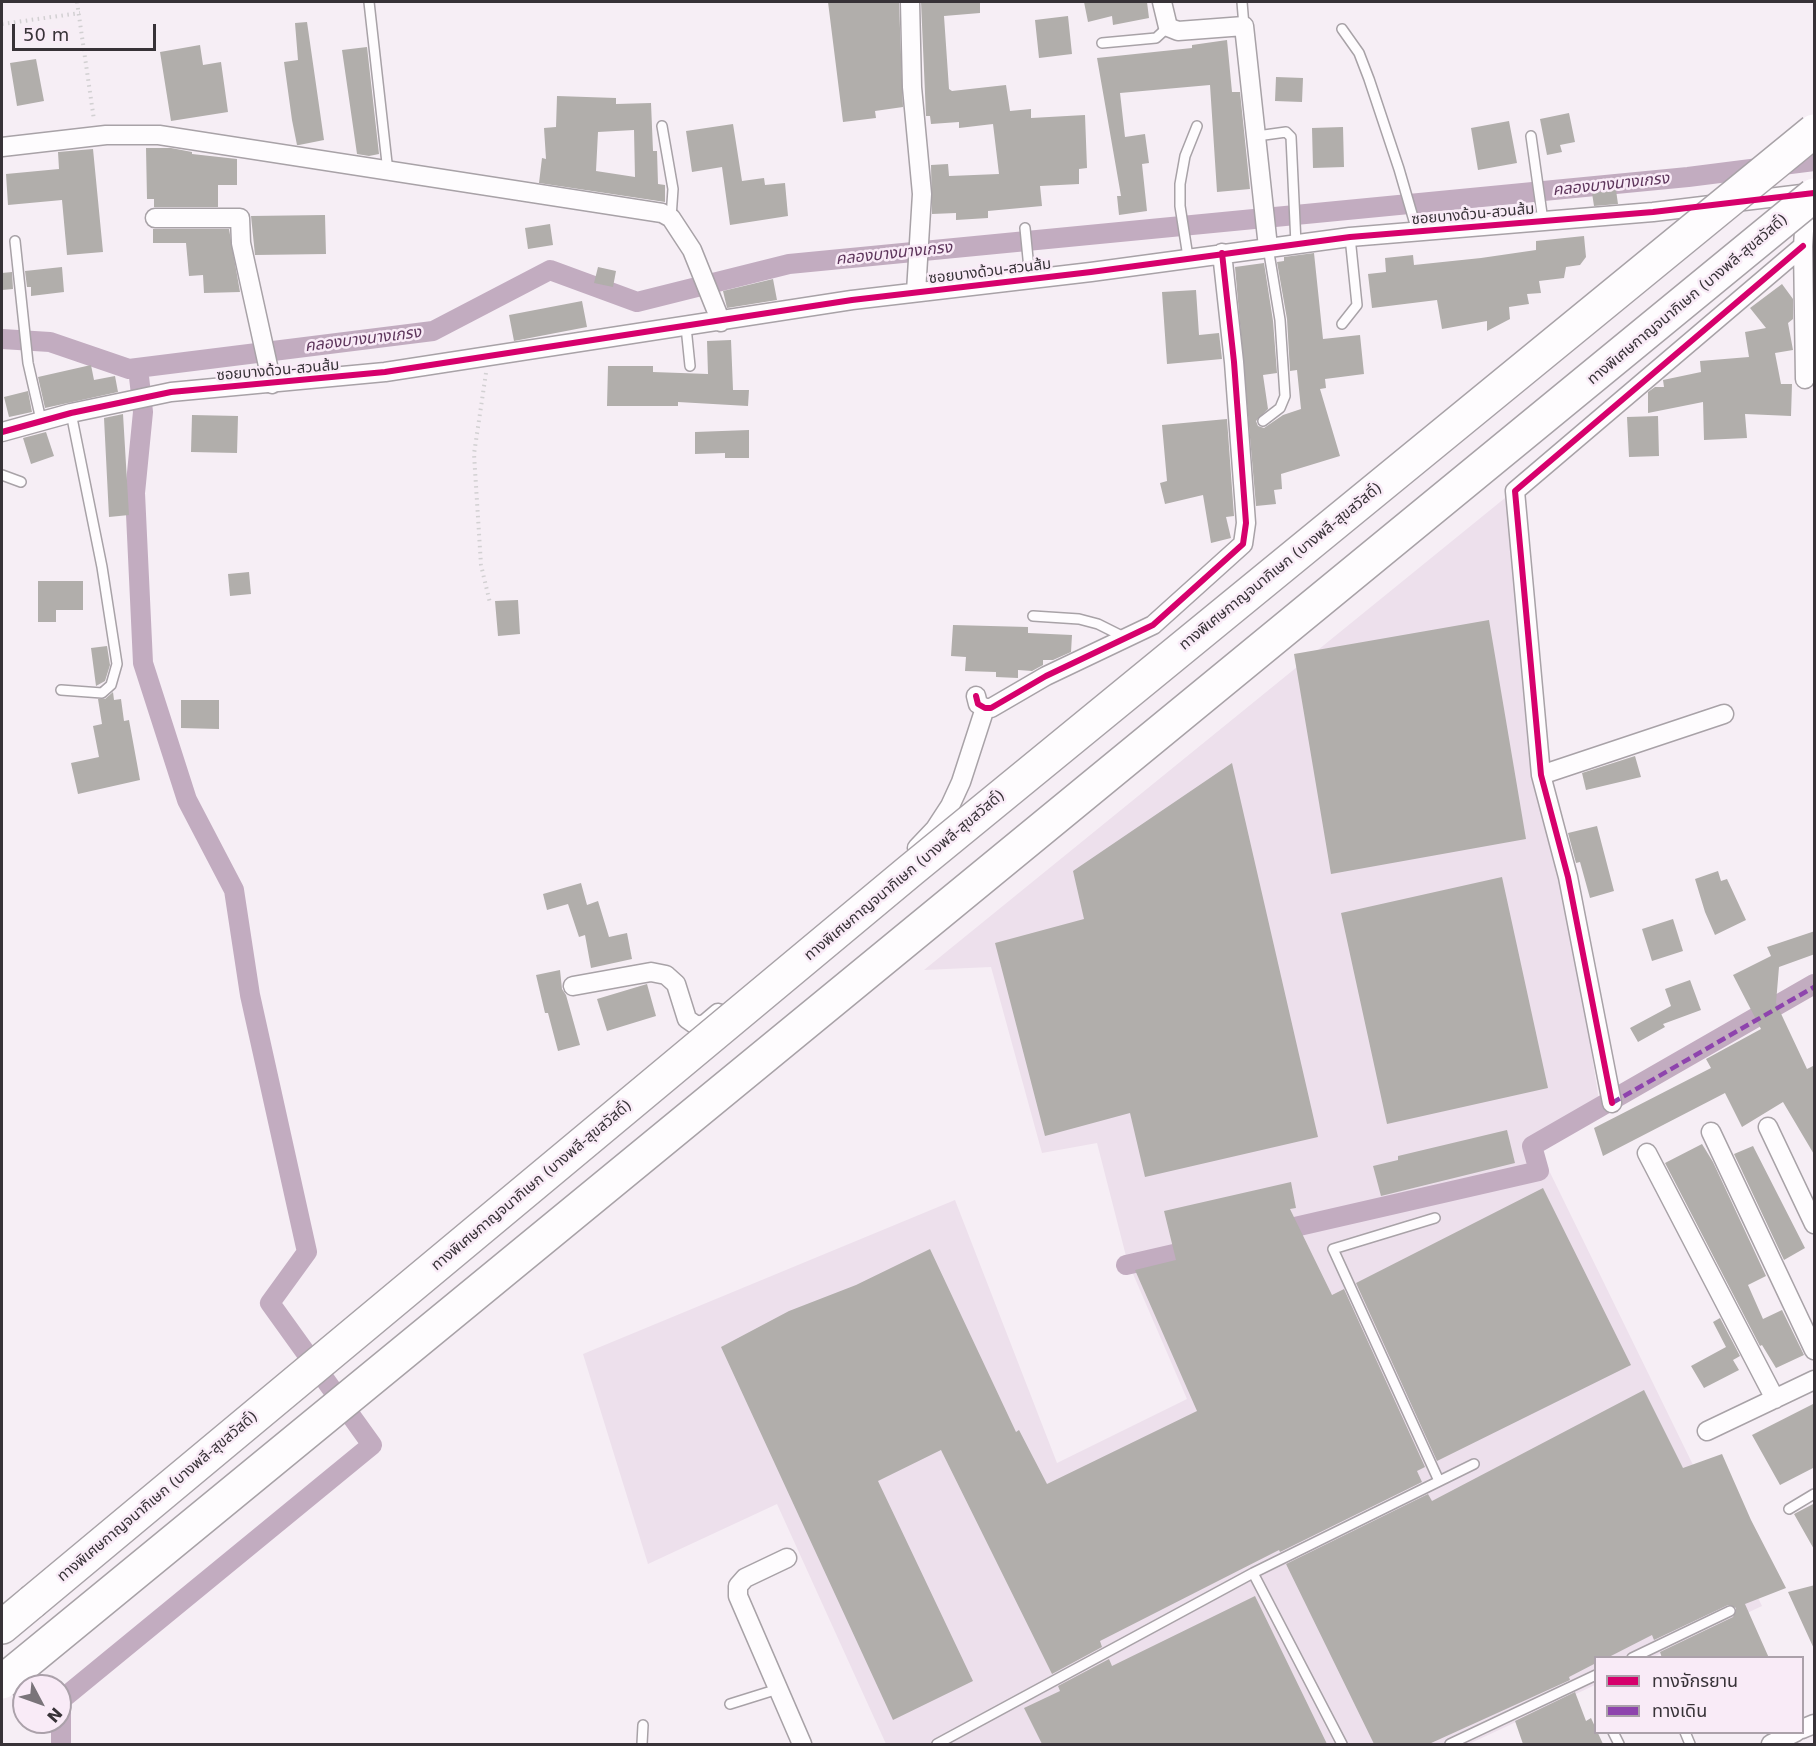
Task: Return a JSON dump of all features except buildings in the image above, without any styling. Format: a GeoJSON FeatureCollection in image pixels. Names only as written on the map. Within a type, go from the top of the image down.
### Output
{"type":"FeatureCollection","features":[{"type":"Feature","properties":{"kind":"highway","name":"ทางพิเศษกาญจนาภิเษก (บางพลี-สุขสวัสดิ์)"},"geometry":{"type":"LineString","coordinates":[[2,1627],[911,870],[1815,131]]}},
{"type":"Feature","properties":{"kind":"highway","name":"ทางพิเศษกาญจนาภิเษก (บางพลี-สุขสวัสดิ์)"},"geometry":{"type":"LineString","coordinates":[[2,1682],[1812,194]]}},
{"type":"Feature","properties":{"kind":"highway"},"geometry":{"type":"LineString","coordinates":[[2,1622],[32,1602]]}},
{"type":"Feature","properties":{"kind":"street"},"geometry":{"type":"LineString","coordinates":[[910,2],[912,87],[922,194],[916,292]]}},
{"type":"Feature","properties":{"kind":"street"},"geometry":{"type":"LineString","coordinates":[[1162,2],[1168,27],[1178,31],[1244,26],[1268,247]]}},
{"type":"Feature","properties":{"kind":"street"},"geometry":{"type":"LineString","coordinates":[[2,147],[101,135],[159,135],[662,213],[671,218],[692,250],[720,317]]}},
{"type":"Feature","properties":{"kind":"street"},"geometry":{"type":"LineString","coordinates":[[1805,379],[1803,246],[1812,194]]}},
{"type":"Feature","properties":{"kind":"street","name":"ซอยบางด้วน-สวนส้ม"},"geometry":{"type":"LineString","coordinates":[[71,413],[126,400],[271,376],[488,358],[686,327],[720,317],[916,292],[1029,272],[1187,250],[1222,253],[1268,247],[1297,236],[1350,237],[1415,225],[1542,215],[1653,212],[1812,194]]}},
{"type":"Feature","properties":{"kind":"street"},"geometry":{"type":"LineString","coordinates":[[155,218],[240,218],[241,243],[271,376]]}},
{"type":"Feature","properties":{"kind":"street"},"geometry":{"type":"LineString","coordinates":[[1612,1103],[1568,877],[1541,775],[1515,491],[1803,246]]}},
{"type":"Feature","properties":{"kind":"street"},"geometry":{"type":"LineString","coordinates":[[573,986],[651,972],[666,975],[676,984],[687,1019],[697,1026],[705,1024],[922,844],[935,829],[953,798],[980,702],[998,705],[1046,676],[1153,625],[1243,543],[1246,523],[1234,362],[1222,253]]}},
{"type":"Feature","properties":{"kind":"street"},"geometry":{"type":"LineString","coordinates":[[2,432],[71,413]]}},
{"type":"Feature","properties":{"kind":"street"},"geometry":{"type":"LineString","coordinates":[[1541,775],[1724,714]]}},
{"type":"Feature","properties":{"kind":"street"},"geometry":{"type":"LineString","coordinates":[[1768,1127],[1815,1224]]}},
{"type":"Feature","properties":{"kind":"street"},"geometry":{"type":"LineString","coordinates":[[1711,1132],[1815,1350]]}},
{"type":"Feature","properties":{"kind":"street"},"geometry":{"type":"LineString","coordinates":[[1647,1153],[1775,1399]]}},
{"type":"Feature","properties":{"kind":"street"},"geometry":{"type":"LineString","coordinates":[[1707,1431],[1815,1380]]}},
{"type":"Feature","properties":{"kind":"street"},"geometry":{"type":"LineString","coordinates":[[787,1558],[745,1578],[738,1586],[738,1596],[802,1744]]}},
{"type":"Feature","properties":{"kind":"street"},"geometry":{"type":"LineString","coordinates":[[1771,1744],[1792,1734]]}},
{"type":"Feature","properties":{"kind":"lane"},"geometry":{"type":"LineString","coordinates":[[369,2],[388,172]]}},
{"type":"Feature","properties":{"kind":"lane"},"geometry":{"type":"LineString","coordinates":[[1242,2],[1244,26]]}},
{"type":"Feature","properties":{"kind":"lane"},"geometry":{"type":"LineString","coordinates":[[1102,42],[1156,38],[1168,27]]}},
{"type":"Feature","properties":{"kind":"lane"},"geometry":{"type":"LineString","coordinates":[[1342,29],[1359,53],[1408,197],[1415,225]]}},
{"type":"Feature","properties":{"kind":"lane"},"geometry":{"type":"LineString","coordinates":[[662,126],[673,189],[671,218]]}},
{"type":"Feature","properties":{"kind":"lane"},"geometry":{"type":"LineString","coordinates":[[1187,250],[1182,222],[1180,184],[1185,156],[1197,126]]}},
{"type":"Feature","properties":{"kind":"lane"},"geometry":{"type":"LineString","coordinates":[[1257,136],[1290,134],[1297,236]]}},
{"type":"Feature","properties":{"kind":"lane"},"geometry":{"type":"LineString","coordinates":[[1531,136],[1542,215]]}},
{"type":"Feature","properties":{"kind":"lane"},"geometry":{"type":"LineString","coordinates":[[1026,232],[1029,272]]}},
{"type":"Feature","properties":{"kind":"lane"},"geometry":{"type":"LineString","coordinates":[[1342,324],[1357,305],[1350,237]]}},
{"type":"Feature","properties":{"kind":"lane"},"geometry":{"type":"LineString","coordinates":[[15,241],[28,363],[41,420]]}},
{"type":"Feature","properties":{"kind":"lane"},"geometry":{"type":"LineString","coordinates":[[1263,422],[1280,408],[1285,396],[1280,320],[1268,247]]}},
{"type":"Feature","properties":{"kind":"lane"},"geometry":{"type":"LineString","coordinates":[[686,327],[690,366]]}},
{"type":"Feature","properties":{"kind":"lane"},"geometry":{"type":"LineString","coordinates":[[61,690],[102,693],[111,686],[117,664],[102,567],[71,413]]}},
{"type":"Feature","properties":{"kind":"lane"},"geometry":{"type":"LineString","coordinates":[[2,476],[21,482]]}},
{"type":"Feature","properties":{"kind":"lane"},"geometry":{"type":"LineString","coordinates":[[1033,616],[1079,619],[1098,624],[1126,638]]}},
{"type":"Feature","properties":{"kind":"lane"},"geometry":{"type":"LineString","coordinates":[[1435,1218],[1333,1249],[1439,1481]]}},
{"type":"Feature","properties":{"kind":"lane"},"geometry":{"type":"LineString","coordinates":[[937,1744],[1253,1573],[1474,1464]]}},
{"type":"Feature","properties":{"kind":"lane"},"geometry":{"type":"LineString","coordinates":[[1789,1509],[1815,1494]]}},
{"type":"Feature","properties":{"kind":"lane"},"geometry":{"type":"LineString","coordinates":[[1253,1573],[1342,1744]]}},
{"type":"Feature","properties":{"kind":"lane"},"geometry":{"type":"LineString","coordinates":[[1647,1654],[1730,1611]]}},
{"type":"Feature","properties":{"kind":"lane"},"geometry":{"type":"LineString","coordinates":[[1450,1744],[1594,1676]]}},
{"type":"Feature","properties":{"kind":"lane"},"geometry":{"type":"LineString","coordinates":[[730,1704],[778,1689]]}},
{"type":"Feature","properties":{"kind":"lane"},"geometry":{"type":"LineString","coordinates":[[642,1744],[643,1725]]}},
{"type":"Feature","properties":{"kind":"path"},"geometry":{"type":"LineString","coordinates":[[77,2],[101,135]]}},
{"type":"Feature","properties":{"kind":"path"},"geometry":{"type":"LineString","coordinates":[[2,24],[80,13]]}},
{"type":"Feature","properties":{"kind":"path"},"geometry":{"type":"LineString","coordinates":[[488,358],[474,454],[481,565],[490,603]]}},
{"type":"Feature","properties":{"kind":"shaded area"},"geometry":{"type":"Polygon","coordinates":[[[1505,498],[1600,1107],[1538,1148],[1762,1606],[1655,1656],[1594,1656],[1594,1685],[1469,1744],[886,1744],[777,1504],[648,1564],[583,1354],[955,1200],[1057,1463],[1187,1399],[1127,1260],[1097,1143],[1042,1153],[991,967],[924,970],[1505,498]]]}},
{"type":"Feature","properties":{"kind":"waterway","name":"คลองบางนางเกรง"},"geometry":{"type":"LineString","coordinates":[[2,339],[50,342],[129,369],[433,331],[550,270],[637,302],[789,264],[1688,177],[1814,161]]}},
{"type":"Feature","properties":{"kind":"waterway"},"geometry":{"type":"LineString","coordinates":[[61,1744],[61,1700],[372,1445],[270,1303],[307,1252],[250,995],[234,890],[187,800],[143,663],[135,493],[143,412],[138,368]]}},
{"type":"Feature","properties":{"kind":"waterway"},"geometry":{"type":"LineString","coordinates":[[1273,1232],[1539,1171],[1532,1146],[1814,984]]}},
{"type":"Feature","properties":{"kind":"waterway"},"geometry":{"type":"LineString","coordinates":[[1126,1265],[1200,1248]]}},
{"type":"Feature","properties":{"kind":"marked path"},"geometry":{"type":"LineString","coordinates":[[1612,1103],[1814,987]]}},
{"type":"Feature","properties":{"kind":"cycle path"},"geometry":{"type":"LineString","coordinates":[[2,432],[71,413],[171,392],[385,372],[852,300],[1091,272],[1350,237],[1653,212],[1814,193]]}},
{"type":"Feature","properties":{"kind":"cycle path"},"geometry":{"type":"LineString","coordinates":[[1612,1103],[1568,877],[1541,775],[1515,491],[1803,246]]}},
{"type":"Feature","properties":{"kind":"cycle path"},"geometry":{"type":"LineString","coordinates":[[976,696],[978,704],[991,708],[1046,676],[1153,625],[1243,544],[1246,523],[1234,362],[1222,253]]}}]}
